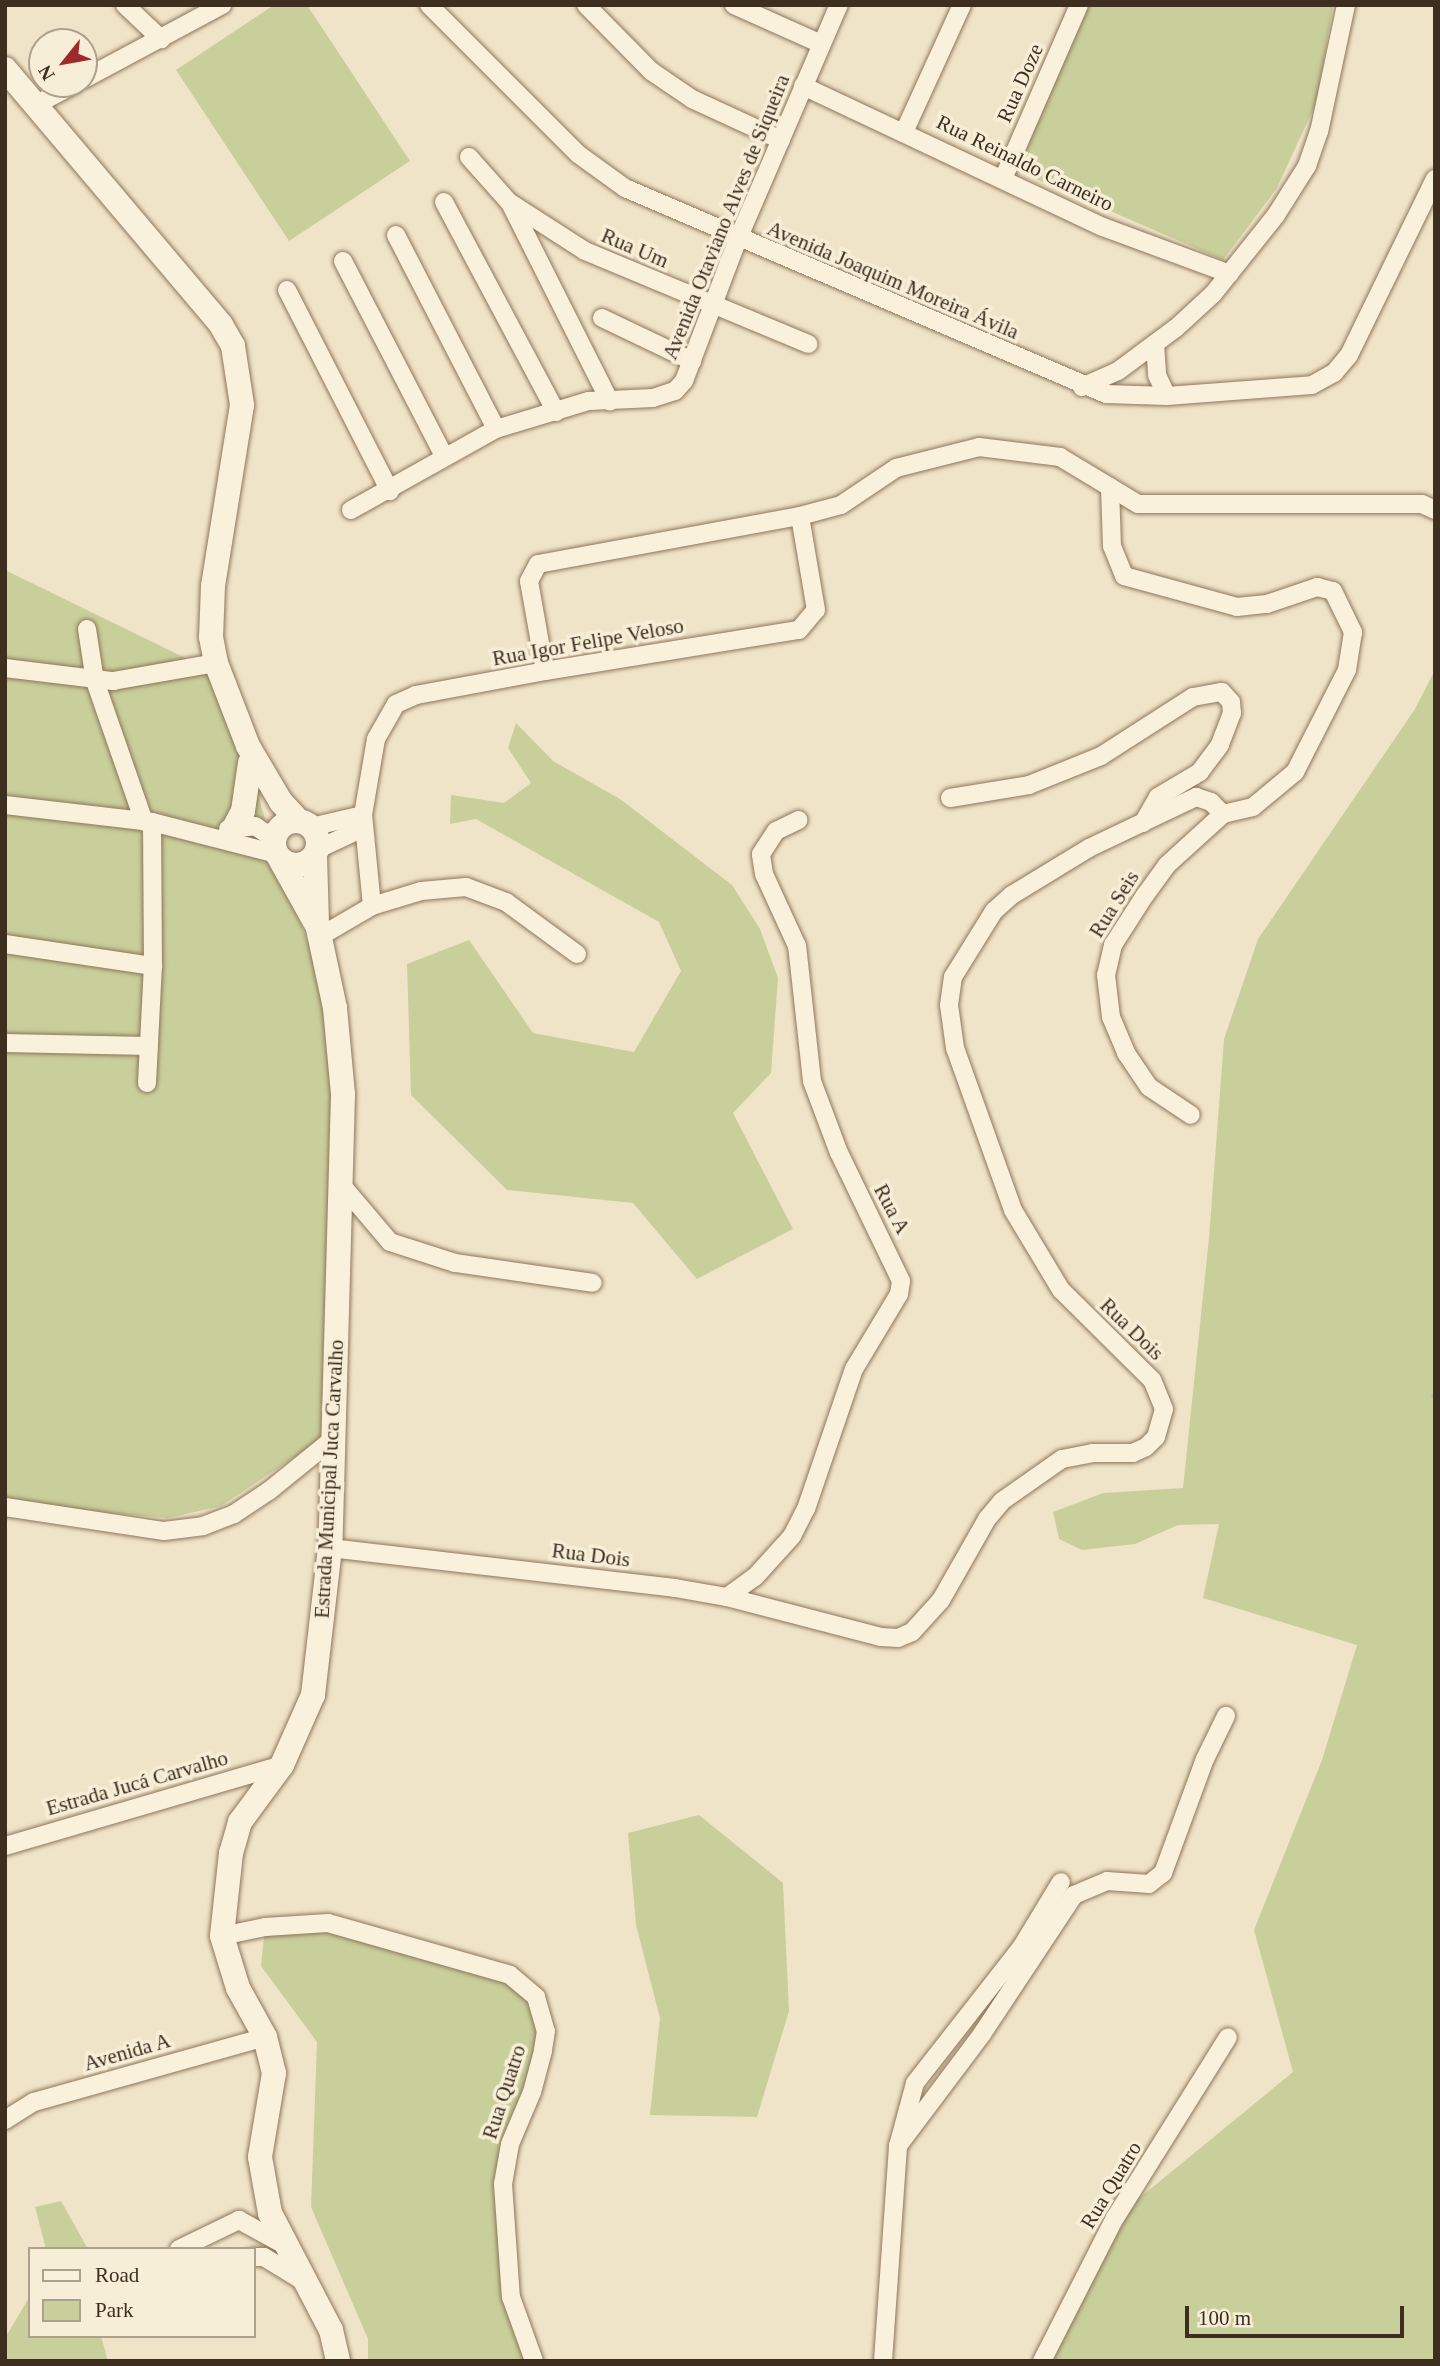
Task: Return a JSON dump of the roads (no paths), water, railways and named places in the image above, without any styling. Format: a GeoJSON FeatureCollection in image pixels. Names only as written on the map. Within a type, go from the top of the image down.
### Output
{"type":"FeatureCollection","features":[{"type":"Feature","properties":{"kind":"street"},"geometry":{"type":"LineString","coordinates":[[125,5],[161,39]]}},
{"type":"Feature","properties":{"kind":"street"},"geometry":{"type":"LineString","coordinates":[[98,72],[222,5]]}},
{"type":"Feature","properties":{"kind":"street","name":"Avenida Joaquim Moreira Ávila"},"geometry":{"type":"LineString","coordinates":[[429,5],[603,174],[738,239],[1082,387],[1124,396],[1167,396],[1312,384],[1334,373],[1349,355],[1435,179]]}},
{"type":"Feature","properties":{"kind":"street"},"geometry":{"type":"LineString","coordinates":[[586,5],[650,71],[692,99],[781,140]]}},
{"type":"Feature","properties":{"kind":"street"},"geometry":{"type":"LineString","coordinates":[[734,5],[821,44]]}},
{"type":"Feature","properties":{"kind":"street","name":"Avenida Otaviano Alves de Siqueira"},"geometry":{"type":"LineString","coordinates":[[351,510],[390,491],[444,456],[496,429],[589,401],[653,398],[675,391],[692,361],[738,239],[839,5]]}},
{"type":"Feature","properties":{"kind":"street"},"geometry":{"type":"LineString","coordinates":[[905,130],[962,5]]}},
{"type":"Feature","properties":{"kind":"street","name":"Rua Doze"},"geometry":{"type":"LineString","coordinates":[[1003,179],[1079,5]]}},
{"type":"Feature","properties":{"kind":"street"},"geometry":{"type":"LineString","coordinates":[[1082,387],[1100,382],[1155,344],[1230,274],[1307,166],[1319,132],[1346,5]]}},
{"type":"Feature","properties":{"kind":"street"},"geometry":{"type":"LineString","coordinates":[[7,72],[37,104],[99,185],[221,325],[233,346],[242,405],[210,614],[216,663],[249,754],[276,847],[318,930]]}},
{"type":"Feature","properties":{"kind":"street","name":"Rua Reinaldo Carneiro"},"geometry":{"type":"LineString","coordinates":[[803,86],[905,130],[1103,227],[1230,274]]}},
{"type":"Feature","properties":{"kind":"street"},"geometry":{"type":"LineString","coordinates":[[37,104],[48,98]]}},
{"type":"Feature","properties":{"kind":"street","name":"Rua Um"},"geometry":{"type":"LineString","coordinates":[[468,157],[509,202],[584,251],[808,344]]}},
{"type":"Feature","properties":{"kind":"street"},"geometry":{"type":"LineString","coordinates":[[443,202],[556,412]]}},
{"type":"Feature","properties":{"kind":"street"},"geometry":{"type":"LineString","coordinates":[[509,202],[610,402]]}},
{"type":"Feature","properties":{"kind":"street"},"geometry":{"type":"LineString","coordinates":[[396,235],[496,429]]}},
{"type":"Feature","properties":{"kind":"street"},"geometry":{"type":"LineString","coordinates":[[343,261],[444,456]]}},
{"type":"Feature","properties":{"kind":"street"},"geometry":{"type":"LineString","coordinates":[[287,290],[390,491]]}},
{"type":"Feature","properties":{"kind":"street"},"geometry":{"type":"LineString","coordinates":[[601,318],[692,361]]}},
{"type":"Feature","properties":{"kind":"street"},"geometry":{"type":"LineString","coordinates":[[1155,344],[1157,375],[1167,396]]}},
{"type":"Feature","properties":{"kind":"street"},"geometry":{"type":"LineString","coordinates":[[545,671],[529,581],[538,564],[800,516],[841,505],[896,468],[979,447],[1060,457],[1138,504],[1422,504],[1435,510]]}},
{"type":"Feature","properties":{"kind":"street"},"geometry":{"type":"LineString","coordinates":[[1110,487],[1112,546],[1124,576],[1237,607],[1267,604],[1317,587],[1333,592],[1353,632],[1347,670],[1295,772],[1253,807],[1217,808]]}},
{"type":"Feature","properties":{"kind":"street","name":"Rua Igor Felipe Veloso"},"geometry":{"type":"LineString","coordinates":[[372,906],[363,821],[376,739],[396,704],[416,695],[545,671],[799,630],[816,610],[800,516]]}},
{"type":"Feature","properties":{"kind":"street"},"geometry":{"type":"LineString","coordinates":[[87,629],[95,681],[148,822],[153,966],[146,1083]]}},
{"type":"Feature","properties":{"kind":"street"},"geometry":{"type":"LineString","coordinates":[[5,668],[95,681],[167,675],[216,663]]}},
{"type":"Feature","properties":{"kind":"street"},"geometry":{"type":"LineString","coordinates":[[950,797],[1029,785],[1101,756],[1193,697],[1222,692],[1231,702],[1232,713],[1220,745],[1200,772],[1157,797],[1143,823]]}},
{"type":"Feature","properties":{"kind":"street"},"geometry":{"type":"LineString","coordinates":[[234,828],[248,789],[249,754]]}},
{"type":"Feature","properties":{"kind":"street"},"geometry":{"type":"LineString","coordinates":[[249,754],[281,802],[311,838],[318,930]]}},
{"type":"Feature","properties":{"kind":"street","name":"Rua Dois"},"geometry":{"type":"LineString","coordinates":[[330,1548],[727,1597],[898,1638],[926,1622],[987,1519],[1013,1493],[1062,1459],[1092,1453],[1133,1453],[1156,1437],[1164,1409],[1152,1380],[1061,1290],[1019,1222],[955,1048],[949,1005],[953,977],[964,953],[994,911],[1059,865],[1188,799],[1217,808]]}},
{"type":"Feature","properties":{"kind":"street"},"geometry":{"type":"LineString","coordinates":[[5,805],[148,822],[276,847]]}},
{"type":"Feature","properties":{"kind":"street","name":"Rua Seis"},"geometry":{"type":"LineString","coordinates":[[1191,1115],[1149,1087],[1126,1053],[1108,1000],[1108,958],[1113,944],[1167,864],[1217,808]]}},
{"type":"Feature","properties":{"kind":"street","name":"Rua A"},"geometry":{"type":"LineString","coordinates":[[727,1597],[755,1577],[792,1536],[806,1509],[854,1369],[899,1294],[901,1281],[839,1153],[812,1082],[797,946],[764,874],[761,854],[776,831],[799,820]]}},
{"type":"Feature","properties":{"kind":"street"},"geometry":{"type":"LineString","coordinates":[[207,834],[255,827],[296,866],[311,838],[363,821]]}},
{"type":"Feature","properties":{"kind":"street"},"geometry":{"type":"LineString","coordinates":[[276,847],[285,823],[311,838]]}},
{"type":"Feature","properties":{"kind":"street"},"geometry":{"type":"LineString","coordinates":[[318,930],[372,906],[421,891],[481,891],[506,902],[577,954]]}},
{"type":"Feature","properties":{"kind":"street","name":"Estrada Municipal Juca Carvalho"},"geometry":{"type":"LineString","coordinates":[[318,930],[335,1008],[343,1095],[330,1548],[313,1695],[282,1765],[240,1822],[231,1853],[222,1936],[239,1988],[265,2037],[274,2087],[260,2175],[281,2243],[331,2330],[338,2361]]}},
{"type":"Feature","properties":{"kind":"street"},"geometry":{"type":"LineString","coordinates":[[5,944],[153,966]]}},
{"type":"Feature","properties":{"kind":"street"},"geometry":{"type":"LineString","coordinates":[[5,1043],[149,1046]]}},
{"type":"Feature","properties":{"kind":"street"},"geometry":{"type":"LineString","coordinates":[[340,1183],[390,1242],[455,1263],[593,1283]]}},
{"type":"Feature","properties":{"kind":"street"},"geometry":{"type":"LineString","coordinates":[[5,1507],[164,1531],[203,1526],[243,1508],[333,1439]]}},
{"type":"Feature","properties":{"kind":"street"},"geometry":{"type":"LineString","coordinates":[[898,2146],[982,2034],[1074,1895],[1096,1883],[1149,1884],[1163,1873],[1205,1759],[1226,1716]]}},
{"type":"Feature","properties":{"kind":"street","name":"Estrada Jucá Carvalho"},"geometry":{"type":"LineString","coordinates":[[5,1846],[282,1765]]}},
{"type":"Feature","properties":{"kind":"street"},"geometry":{"type":"LineString","coordinates":[[883,2361],[898,2146],[915,2082],[1021,1948],[1061,1882]]}},
{"type":"Feature","properties":{"kind":"street","name":"Rua Quatro"},"geometry":{"type":"LineString","coordinates":[[222,1936],[265,1927],[328,1923],[510,1975],[536,1997],[546,2031],[543,2051],[532,2092],[510,2144],[503,2184],[511,2297],[534,2361]]}},
{"type":"Feature","properties":{"kind":"street","name":"Avenida A"},"geometry":{"type":"LineString","coordinates":[[5,2120],[34,2102],[265,2037]]}},
{"type":"Feature","properties":{"kind":"street","name":"Rua Quatro"},"geometry":{"type":"LineString","coordinates":[[1042,2361],[1115,2218],[1228,2037]]}},
{"type":"Feature","properties":{"kind":"street"},"geometry":{"type":"LineString","coordinates":[[183,2247],[239,2220],[281,2243]]}},
{"type":"Feature","properties":{"kind":"street"},"geometry":{"type":"LineString","coordinates":[[256,2257],[264,2257],[303,2281]]}}]}
